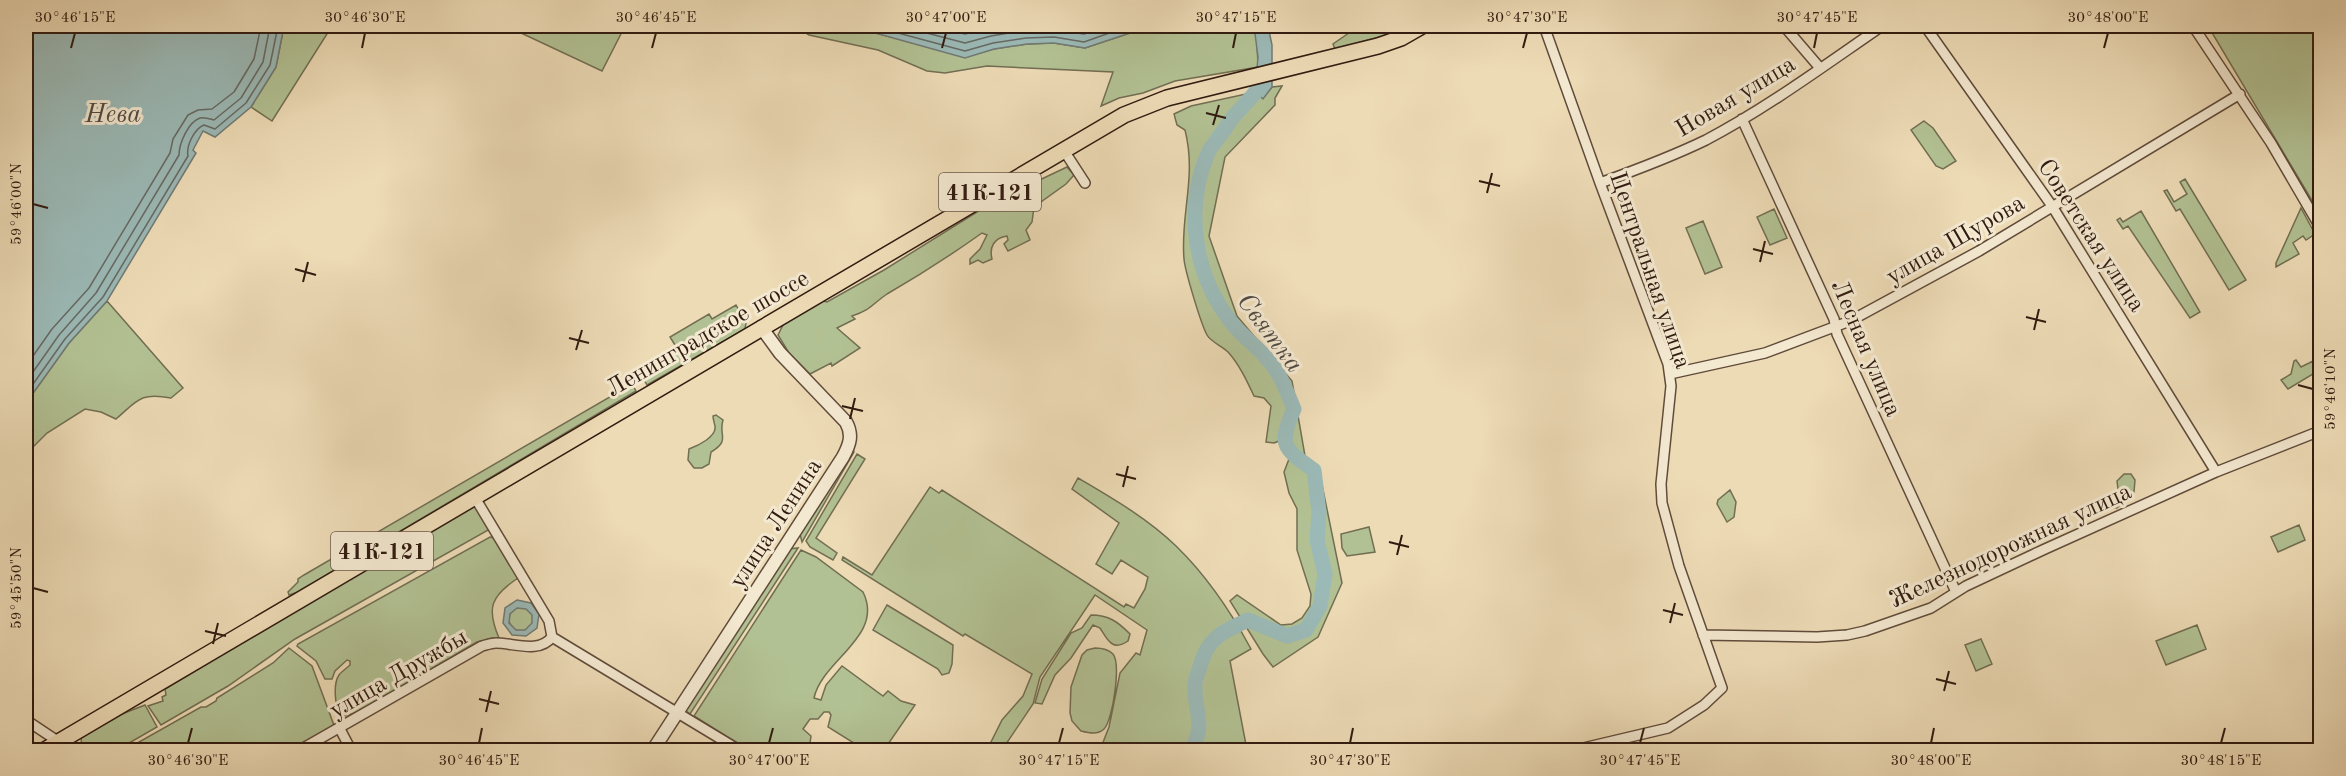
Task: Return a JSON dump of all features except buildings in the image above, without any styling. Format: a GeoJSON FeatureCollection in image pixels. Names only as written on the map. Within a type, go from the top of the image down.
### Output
{"type":"FeatureCollection","features":[{"type":"Feature","properties":{"kind":"main road","name":"Ленинградское шоссе"},"geometry":{"type":"LineString","coordinates":[[45,750],[63,746],[474,496],[1124,115],[1167,98],[1378,46],[1401,38],[1422,26]]}},
{"type":"Feature","properties":{"kind":"street","name":"Центральная улица"},"geometry":{"type":"LineString","coordinates":[[1544,26],[1600,183],[1658,334],[1670,374],[1661,493],[1679,566],[1722,688],[1704,705],[1668,728],[1575,750]]}},
{"type":"Feature","properties":{"kind":"street"},"geometry":{"type":"LineString","coordinates":[[1784,26],[1820,68]]}},
{"type":"Feature","properties":{"kind":"street","name":"Новая улица"},"geometry":{"type":"LineString","coordinates":[[1600,183],[1675,155],[1742,119],[1882,26]]}},
{"type":"Feature","properties":{"kind":"street","name":"Советская улица"},"geometry":{"type":"LineString","coordinates":[[1925,26],[2052,206],[2216,472]]}},
{"type":"Feature","properties":{"kind":"street"},"geometry":{"type":"LineString","coordinates":[[2193,26],[2240,94],[2320,227]]}},
{"type":"Feature","properties":{"kind":"street","name":"улица Щурова"},"geometry":{"type":"LineString","coordinates":[[1670,374],[1765,353],[1835,326],[1979,251],[2240,94]]}},
{"type":"Feature","properties":{"kind":"street","name":"Лесная улица"},"geometry":{"type":"LineString","coordinates":[[1742,119],[1837,334],[1956,592]]}},
{"type":"Feature","properties":{"kind":"street"},"geometry":{"type":"LineString","coordinates":[[1063,149],[1085,183]]}},
{"type":"Feature","properties":{"kind":"street","name":"улица Ленина"},"geometry":{"type":"LineString","coordinates":[[653,750],[843,457],[850,440],[846,422],[780,353],[761,327]]}},
{"type":"Feature","properties":{"kind":"street","name":"Железнодорожная улица"},"geometry":{"type":"LineString","coordinates":[[1703,635],[1847,635],[1931,608],[1956,592],[2045,549],[2216,472],[2320,431]]}},
{"type":"Feature","properties":{"kind":"street"},"geometry":{"type":"LineString","coordinates":[[474,496],[549,621],[552,637],[739,750]]}},
{"type":"Feature","properties":{"kind":"street","name":"улица Дружбы"},"geometry":{"type":"LineString","coordinates":[[300,750],[482,646],[496,643],[536,646],[548,643],[552,637]]}},
{"type":"Feature","properties":{"kind":"street"},"geometry":{"type":"LineString","coordinates":[[26,720],[63,746]]}},
{"type":"Feature","properties":{"kind":"street"},"geometry":{"type":"LineString","coordinates":[[340,729],[351,750]]}},
{"type":"Feature","properties":{"kind":"green space"},"geometry":{"type":"Polygon","coordinates":[[[284,26],[332,26],[272,121],[251,107],[276,67],[284,26]]]}},
{"type":"Feature","properties":{"kind":"green space"},"geometry":{"type":"Polygon","coordinates":[[[506,26],[625,26],[602,71],[506,26]]]}},
{"type":"Feature","properties":{"kind":"green space"},"geometry":{"type":"Polygon","coordinates":[[[795,26],[850,26],[965,57],[994,49],[1027,44],[1054,43],[1085,48],[1151,26],[1254,26],[1258,67],[1175,81],[1143,93],[1119,98],[1101,106],[1113,72],[987,66],[945,73],[927,71],[878,50],[809,35],[795,26]]]}},
{"type":"Feature","properties":{"kind":"green space"},"geometry":{"type":"Polygon","coordinates":[[[1359,26],[1409,26],[1398,32],[1335,49],[1333,44],[1359,26]]]}},
{"type":"Feature","properties":{"kind":"green space"},"geometry":{"type":"Polygon","coordinates":[[[2208,26],[2320,26],[2320,214],[2208,26]]]}},
{"type":"Feature","properties":{"kind":"green space"},"geometry":{"type":"Polygon","coordinates":[[[1282,86],[1275,98],[1275,105],[1225,157],[1209,236],[1237,316],[1292,381],[1305,456],[1319,470],[1342,583],[1318,637],[1273,667],[1230,601],[1237,595],[1281,625],[1292,624],[1302,618],[1310,606],[1311,594],[1297,550],[1297,509],[1289,493],[1284,472],[1289,459],[1279,441],[1266,442],[1271,406],[1264,398],[1254,396],[1232,357],[1209,337],[1197,309],[1187,274],[1183,243],[1189,180],[1188,147],[1185,130],[1177,125],[1174,114],[1191,106],[1255,92],[1263,98],[1272,87],[1282,86]]]}},
{"type":"Feature","properties":{"kind":"green space"},"geometry":{"type":"Polygon","coordinates":[[[1924,121],[1933,128],[1956,161],[1943,169],[1936,166],[1911,130],[1924,121]]]}},
{"type":"Feature","properties":{"kind":"green space"},"geometry":{"type":"Polygon","coordinates":[[[1067,167],[1074,175],[1066,184],[1034,207],[1032,222],[1026,230],[1030,240],[1008,251],[1004,244],[1008,240],[1007,236],[1002,237],[994,244],[991,251],[992,259],[983,263],[978,260],[970,264],[970,259],[980,249],[987,235],[982,233],[867,309],[852,316],[855,319],[837,328],[860,348],[832,366],[831,363],[810,374],[789,353],[778,335],[784,323],[884,270],[993,202],[1067,167]]]}},
{"type":"Feature","properties":{"kind":"green space"},"geometry":{"type":"Polygon","coordinates":[[[2185,179],[2246,280],[2229,290],[2180,209],[2176,211],[2164,191],[2167,190],[2174,202],[2187,194],[2180,182],[2185,179]]]}},
{"type":"Feature","properties":{"kind":"green space"},"geometry":{"type":"Polygon","coordinates":[[[2301,208],[2315,234],[2306,240],[2303,236],[2293,243],[2299,254],[2276,267],[2276,263],[2301,208]]]}},
{"type":"Feature","properties":{"kind":"green space"},"geometry":{"type":"Polygon","coordinates":[[[1774,209],[1787,238],[1770,245],[1757,217],[1774,209]]]}},
{"type":"Feature","properties":{"kind":"green space"},"geometry":{"type":"Polygon","coordinates":[[[2141,211],[2200,312],[2190,318],[2128,226],[2123,229],[2117,220],[2120,218],[2123,222],[2141,211]]]}},
{"type":"Feature","properties":{"kind":"green space"},"geometry":{"type":"Polygon","coordinates":[[[1703,221],[1722,267],[1705,274],[1686,228],[1703,221]]]}},
{"type":"Feature","properties":{"kind":"green space"},"geometry":{"type":"Polygon","coordinates":[[[107,301],[183,388],[171,398],[152,396],[140,399],[116,419],[101,412],[85,409],[47,433],[26,454],[26,403],[69,343],[107,301]]]}},
{"type":"Feature","properties":{"kind":"green space"},"geometry":{"type":"Polygon","coordinates":[[[736,305],[746,323],[745,329],[647,385],[643,378],[655,371],[657,367],[654,360],[674,350],[675,345],[670,337],[709,314],[712,319],[736,305]]]}},
{"type":"Feature","properties":{"kind":"green space"},"geometry":{"type":"Polygon","coordinates":[[[2296,360],[2301,367],[2313,361],[2318,371],[2288,389],[2281,380],[2291,374],[2296,360]]]}},
{"type":"Feature","properties":{"kind":"green space"},"geometry":{"type":"Polygon","coordinates":[[[632,384],[636,391],[298,592],[289,595],[288,592],[304,575],[632,384]]]}},
{"type":"Feature","properties":{"kind":"green space"},"geometry":{"type":"Polygon","coordinates":[[[716,415],[723,420],[721,444],[711,452],[709,464],[702,468],[694,468],[688,460],[689,449],[713,434],[715,426],[713,416],[716,415]]]}},
{"type":"Feature","properties":{"kind":"green space"},"geometry":{"type":"Polygon","coordinates":[[[851,451],[854,452],[802,542],[800,534],[851,451]]]}},
{"type":"Feature","properties":{"kind":"green space"},"geometry":{"type":"Polygon","coordinates":[[[857,454],[865,459],[816,538],[837,553],[833,560],[810,547],[806,541],[857,454]]]}},
{"type":"Feature","properties":{"kind":"green space"},"geometry":{"type":"Polygon","coordinates":[[[2124,474],[2131,474],[2135,480],[2134,492],[2117,508],[2110,507],[2109,497],[2118,489],[2117,481],[2124,474]]]}},
{"type":"Feature","properties":{"kind":"green space"},"geometry":{"type":"Polygon","coordinates":[[[1078,478],[1141,517],[1176,546],[1208,582],[1235,621],[1251,649],[1230,661],[1247,750],[1100,750],[1109,727],[1120,673],[1136,653],[1140,655],[1147,630],[1095,595],[1040,677],[1033,704],[1002,750],[987,750],[1002,720],[1023,696],[1032,674],[965,634],[963,636],[842,560],[843,557],[872,575],[930,487],[939,493],[942,490],[1124,607],[1126,604],[1134,608],[1145,589],[1148,577],[1121,560],[1112,574],[1096,564],[1119,523],[1072,489],[1078,478]]]}},
{"type":"Feature","properties":{"kind":"green space"},"geometry":{"type":"Polygon","coordinates":[[[1730,490],[1736,502],[1734,517],[1727,522],[1717,504],[1718,500],[1730,490]]]}},
{"type":"Feature","properties":{"kind":"green space"},"geometry":{"type":"Polygon","coordinates":[[[474,503],[490,529],[295,639],[228,686],[161,725],[148,706],[163,701],[162,697],[166,695],[165,689],[474,503]]]}},
{"type":"Feature","properties":{"kind":"green space"},"geometry":{"type":"Polygon","coordinates":[[[2299,525],[2305,540],[2278,552],[2271,537],[2299,525]]]}},
{"type":"Feature","properties":{"kind":"green space"},"geometry":{"type":"Polygon","coordinates":[[[1369,527],[1375,552],[1347,556],[1342,548],[1341,534],[1369,527]]]}},
{"type":"Feature","properties":{"kind":"green space"},"geometry":{"type":"Polygon","coordinates":[[[490,537],[494,538],[518,578],[502,591],[493,604],[493,618],[499,638],[477,642],[360,711],[346,716],[339,713],[336,683],[339,675],[350,665],[350,661],[347,660],[335,671],[332,679],[325,679],[316,661],[297,646],[298,644],[490,537]]]}},
{"type":"Feature","properties":{"kind":"green space"},"geometry":{"type":"Polygon","coordinates":[[[798,548],[690,714],[686,711],[686,707],[788,549],[798,548]]]}},
{"type":"Feature","properties":{"kind":"green space"},"geometry":{"type":"Polygon","coordinates":[[[801,550],[816,557],[863,592],[868,608],[866,622],[859,635],[819,684],[814,698],[821,700],[826,685],[842,666],[883,696],[888,691],[901,701],[915,705],[884,750],[865,750],[828,727],[831,715],[829,712],[824,712],[818,719],[810,719],[803,729],[811,736],[809,750],[748,750],[694,716],[801,550]]]}},
{"type":"Feature","properties":{"kind":"green space"},"geometry":{"type":"Polygon","coordinates":[[[887,605],[953,645],[949,673],[942,675],[938,669],[873,630],[887,605]]]}},
{"type":"Feature","properties":{"kind":"green space"},"geometry":{"type":"Polygon","coordinates":[[[521,607],[526,608],[532,614],[532,624],[526,630],[521,631],[516,630],[510,624],[509,619],[510,614],[516,608],[521,607]]]}},
{"type":"Feature","properties":{"kind":"green space"},"geometry":{"type":"Polygon","coordinates":[[[1091,615],[1103,616],[1117,623],[1130,634],[1128,641],[1114,645],[1100,628],[1093,625],[1071,658],[1055,675],[1042,704],[1035,703],[1042,679],[1071,633],[1082,628],[1091,615]]]}},
{"type":"Feature","properties":{"kind":"green space"},"geometry":{"type":"Polygon","coordinates":[[[2197,625],[2206,649],[2166,665],[2156,641],[2197,625]]]}},
{"type":"Feature","properties":{"kind":"green space"},"geometry":{"type":"Polygon","coordinates":[[[1981,639],[1992,664],[1976,671],[1965,645],[1981,639]]]}},
{"type":"Feature","properties":{"kind":"green space"},"geometry":{"type":"Polygon","coordinates":[[[289,648],[312,666],[335,728],[294,750],[144,750],[139,742],[216,701],[217,698],[273,663],[289,648]]]}},
{"type":"Feature","properties":{"kind":"green space"},"geometry":{"type":"Polygon","coordinates":[[[1104,649],[1113,654],[1116,680],[1113,704],[1107,724],[1102,731],[1093,733],[1081,731],[1072,721],[1070,713],[1071,687],[1082,655],[1087,650],[1104,649]]]}},
{"type":"Feature","properties":{"kind":"green space"},"geometry":{"type":"Polygon","coordinates":[[[145,705],[157,727],[117,750],[82,750],[81,737],[122,714],[145,705]]]}},
{"type":"Feature","properties":{"kind":"water","name":"Нева"},"geometry":{"type":"Polygon","coordinates":[[[26,26],[284,26],[276,67],[251,107],[215,137],[203,131],[193,150],[196,153],[107,301],[69,343],[26,403],[26,26]]]}},
{"type":"Feature","properties":{"kind":"water"},"geometry":{"type":"Polygon","coordinates":[[[850,26],[1151,26],[1085,48],[1054,43],[1027,44],[994,49],[965,58],[850,26]]]}},
{"type":"Feature","properties":{"kind":"water"},"geometry":{"type":"Polygon","coordinates":[[[1254,26],[1268,26],[1272,45],[1272,87],[1263,99],[1255,92],[1258,57],[1254,26]]]}},
{"type":"Feature","properties":{"kind":"water"},"geometry":{"type":"Polygon","coordinates":[[[517,600],[531,603],[539,614],[537,628],[526,636],[512,635],[503,623],[505,608],[517,600]],[[517,608],[510,614],[509,623],[516,630],[525,630],[532,623],[532,615],[526,609],[517,608]]]}},
{"type":"Feature","properties":{"kind":"waterway","name":"Святка"},"geometry":{"type":"LineString","coordinates":[[1191,750],[1199,726],[1195,681],[1202,659],[1211,644],[1222,633],[1248,620],[1287,636],[1306,630],[1320,606],[1325,574],[1317,540],[1319,512],[1314,470],[1290,451],[1286,445],[1286,431],[1294,409],[1273,366],[1235,327],[1218,304],[1208,284],[1197,240],[1196,196],[1208,153],[1232,119],[1255,93],[1264,77]]}}]}
